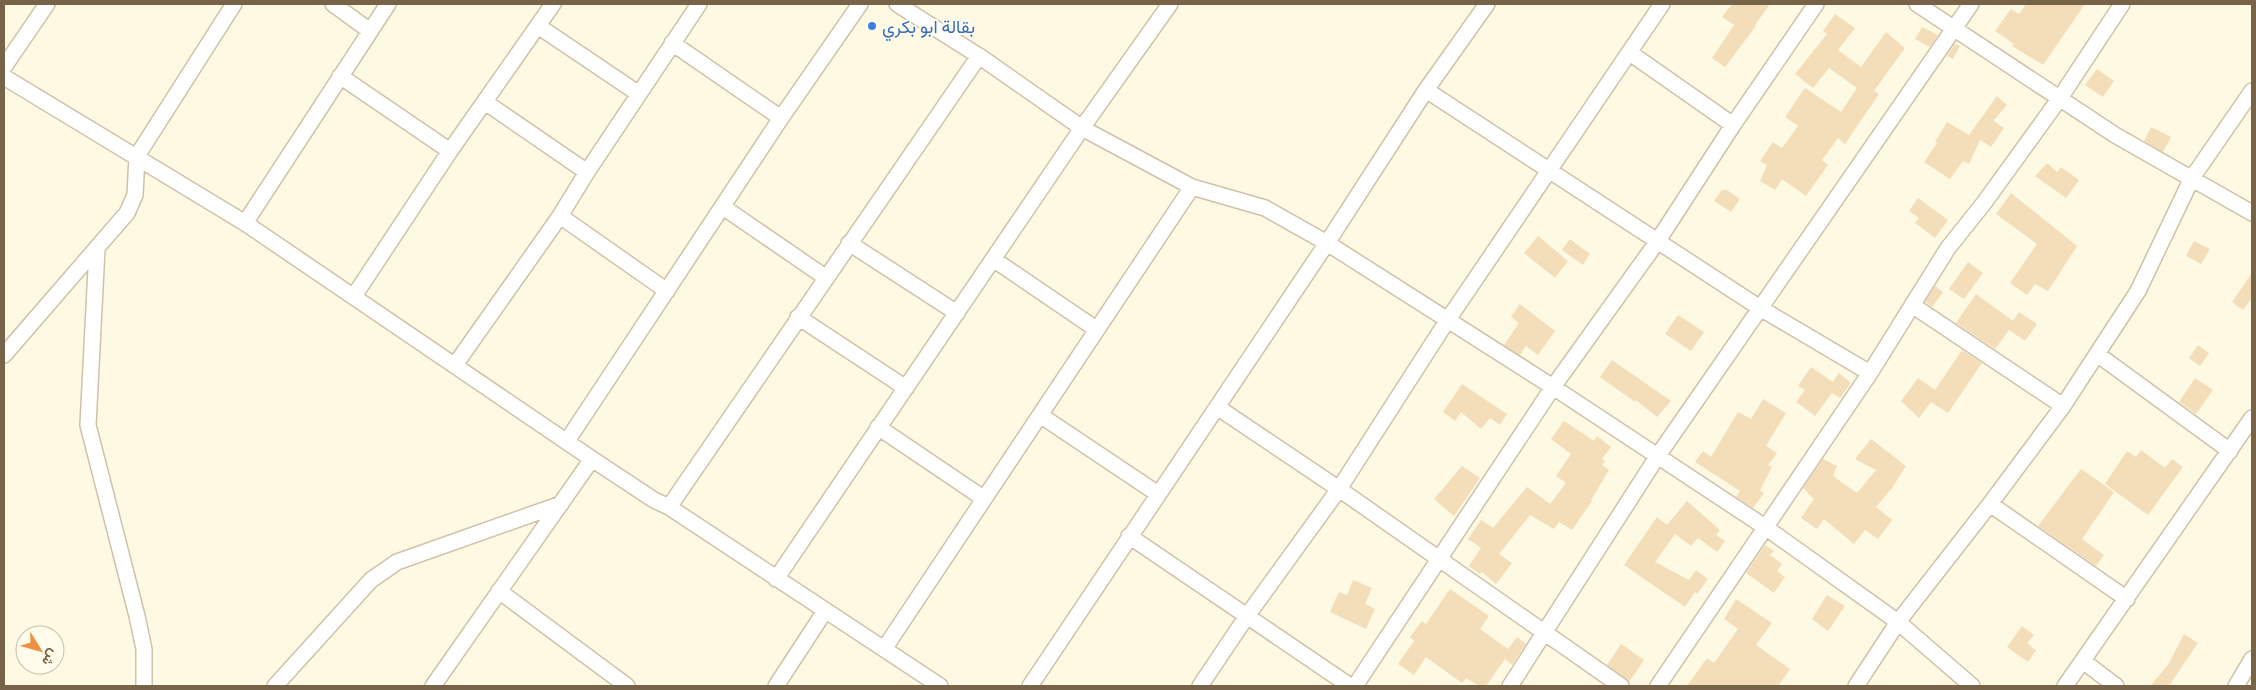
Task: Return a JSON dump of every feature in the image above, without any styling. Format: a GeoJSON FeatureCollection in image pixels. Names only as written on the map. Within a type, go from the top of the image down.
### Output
{"type":"FeatureCollection","features":[{"type":"Feature","properties":{"kind":"street"},"geometry":{"type":"LineString","coordinates":[[4,66],[47,4]]}},
{"type":"Feature","properties":{"kind":"street"},"geometry":{"type":"LineString","coordinates":[[4,355],[97,249],[132,205],[135,195],[138,156],[234,4]]}},
{"type":"Feature","properties":{"kind":"street"},"geometry":{"type":"LineString","coordinates":[[333,4],[370,32]]}},
{"type":"Feature","properties":{"kind":"street"},"geometry":{"type":"LineString","coordinates":[[245,223],[388,4]]}},
{"type":"Feature","properties":{"kind":"street"},"geometry":{"type":"LineString","coordinates":[[354,296],[450,151],[553,4]]}},
{"type":"Feature","properties":{"kind":"street"},"geometry":{"type":"LineString","coordinates":[[455,365],[560,216],[672,43],[700,4]]}},
{"type":"Feature","properties":{"kind":"street"},"geometry":{"type":"LineString","coordinates":[[567,441],[724,207],[781,118],[860,4]]}},
{"type":"Feature","properties":{"kind":"street"},"geometry":{"type":"LineString","coordinates":[[897,4],[979,56],[1082,128],[1192,187],[1264,208],[1327,243],[1553,387],[1765,527],[1898,622],[1972,686]]}},
{"type":"Feature","properties":{"kind":"street"},"geometry":{"type":"LineString","coordinates":[[776,579],[1082,128],[1170,4]]}},
{"type":"Feature","properties":{"kind":"street"},"geometry":{"type":"LineString","coordinates":[[1030,686],[1327,243],[1426,90],[1487,4]]}},
{"type":"Feature","properties":{"kind":"street"},"geometry":{"type":"LineString","coordinates":[[1200,686],[1247,616],[1339,489],[1447,321],[1662,4]]}},
{"type":"Feature","properties":{"kind":"street"},"geometry":{"type":"LineString","coordinates":[[1355,686],[1553,387],[1657,242],[1733,125],[1816,4]]}},
{"type":"Feature","properties":{"kind":"street"},"geometry":{"type":"LineString","coordinates":[[1917,4],[2115,135],[2252,213]]}},
{"type":"Feature","properties":{"kind":"street"},"geometry":{"type":"LineString","coordinates":[[1510,686],[1657,457],[1971,4]]}},
{"type":"Feature","properties":{"kind":"street"},"geometry":{"type":"LineString","coordinates":[[1658,686],[1870,373],[1948,248],[1984,203],[2060,98],[2122,4]]}},
{"type":"Feature","properties":{"kind":"street"},"geometry":{"type":"LineString","coordinates":[[538,26],[639,94]]}},
{"type":"Feature","properties":{"kind":"street"},"geometry":{"type":"LineString","coordinates":[[672,43],[781,118]]}},
{"type":"Feature","properties":{"kind":"street"},"geometry":{"type":"LineString","coordinates":[[1630,52],[1733,125]]}},
{"type":"Feature","properties":{"kind":"street"},"geometry":{"type":"LineString","coordinates":[[669,507],[979,56]]}},
{"type":"Feature","properties":{"kind":"street"},"geometry":{"type":"LineString","coordinates":[[340,76],[450,151]]}},
{"type":"Feature","properties":{"kind":"street"},"geometry":{"type":"LineString","coordinates":[[4,77],[138,156],[245,223],[592,459],[654,500],[669,507],[940,686]]}},
{"type":"Feature","properties":{"kind":"street"},"geometry":{"type":"LineString","coordinates":[[1426,90],[1760,308],[1870,373]]}},
{"type":"Feature","properties":{"kind":"street"},"geometry":{"type":"LineString","coordinates":[[1856,686],[1898,622],[1990,504],[2062,406],[2097,354],[2138,291],[2192,178],[2252,92]]}},
{"type":"Feature","properties":{"kind":"street"},"geometry":{"type":"LineString","coordinates":[[485,102],[587,172]]}},
{"type":"Feature","properties":{"kind":"street"},"geometry":{"type":"LineString","coordinates":[[884,649],[1192,187]]}},
{"type":"Feature","properties":{"kind":"street"},"geometry":{"type":"LineString","coordinates":[[724,207],[826,277]]}},
{"type":"Feature","properties":{"kind":"street"},"geometry":{"type":"LineString","coordinates":[[560,216],[667,292]]}},
{"type":"Feature","properties":{"kind":"street"},"geometry":{"type":"LineString","coordinates":[[849,243],[957,313]]}},
{"type":"Feature","properties":{"kind":"street"},"geometry":{"type":"LineString","coordinates":[[97,249],[88,426],[144,648],[144,686]]}},
{"type":"Feature","properties":{"kind":"street"},"geometry":{"type":"LineString","coordinates":[[993,259],[1096,329]]}},
{"type":"Feature","properties":{"kind":"street"},"geometry":{"type":"LineString","coordinates":[[1912,305],[2062,406]]}},
{"type":"Feature","properties":{"kind":"street"},"geometry":{"type":"LineString","coordinates":[[798,317],[906,388]]}},
{"type":"Feature","properties":{"kind":"street"},"geometry":{"type":"LineString","coordinates":[[2097,354],[2230,451]]}},
{"type":"Feature","properties":{"kind":"street"},"geometry":{"type":"LineString","coordinates":[[1217,408],[1339,489],[1438,560],[1621,686]]}},
{"type":"Feature","properties":{"kind":"street"},"geometry":{"type":"LineString","coordinates":[[1040,414],[1158,494]]}},
{"type":"Feature","properties":{"kind":"street"},"geometry":{"type":"LineString","coordinates":[[2065,686],[2252,418]]}},
{"type":"Feature","properties":{"kind":"street"},"geometry":{"type":"LineString","coordinates":[[878,427],[984,498]]}},
{"type":"Feature","properties":{"kind":"street"},"geometry":{"type":"LineString","coordinates":[[433,686],[592,459]]}},
{"type":"Feature","properties":{"kind":"street"},"geometry":{"type":"LineString","coordinates":[[275,686],[372,580],[397,562],[561,504]]}},
{"type":"Feature","properties":{"kind":"street"},"geometry":{"type":"LineString","coordinates":[[1990,504],[2127,599]]}},
{"type":"Feature","properties":{"kind":"street"},"geometry":{"type":"LineString","coordinates":[[1129,536],[1350,686]]}},
{"type":"Feature","properties":{"kind":"street"},"geometry":{"type":"LineString","coordinates":[[499,590],[608,680],[627,686]]}},
{"type":"Feature","properties":{"kind":"street"},"geometry":{"type":"LineString","coordinates":[[776,686],[825,611]]}},
{"type":"Feature","properties":{"kind":"street"},"geometry":{"type":"LineString","coordinates":[[2236,686],[2252,659]]}},
{"type":"Feature","properties":{"kind":"street"},"geometry":{"type":"LineString","coordinates":[[2083,662],[2116,686]]}},
{"type":"Feature","properties":{"kind":"building"},"geometry":{"type":"Polygon","coordinates":[[[1732,4],[1770,4],[1725,67],[1712,58],[1734,25],[1722,17],[1732,4]]]}},
{"type":"Feature","properties":{"kind":"building"},"geometry":{"type":"Polygon","coordinates":[[[2026,4],[2085,4],[2043,65],[2012,46],[2014,44],[1995,31],[2011,9],[2019,14],[2026,4]]]}},
{"type":"Feature","properties":{"kind":"building"},"geometry":{"type":"Polygon","coordinates":[[[1835,14],[1855,28],[1838,50],[1861,67],[1886,32],[1905,48],[1874,91],[1879,94],[1845,144],[1838,138],[1822,160],[1828,165],[1806,196],[1782,179],[1775,190],[1760,181],[1767,165],[1760,161],[1773,142],[1782,148],[1798,126],[1785,117],[1805,88],[1841,112],[1857,88],[1829,68],[1813,88],[1795,74],[1827,34],[1823,31],[1835,14]]]}},
{"type":"Feature","properties":{"kind":"building"},"geometry":{"type":"Polygon","coordinates":[[[1922,27],[1938,35],[1930,47],[1915,39],[1922,27]]]}},
{"type":"Feature","properties":{"kind":"building"},"geometry":{"type":"Polygon","coordinates":[[[1955,44],[1960,46],[1953,59],[1947,56],[1955,44]]]}},
{"type":"Feature","properties":{"kind":"building"},"geometry":{"type":"Polygon","coordinates":[[[2097,69],[2114,81],[2103,97],[2085,85],[2097,69]]]}},
{"type":"Feature","properties":{"kind":"building"},"geometry":{"type":"Polygon","coordinates":[[[1997,96],[2007,105],[1994,120],[1990,118],[2004,128],[1991,147],[1980,140],[1969,164],[1963,161],[1950,179],[1924,162],[1937,143],[1935,142],[1947,122],[1969,135],[1997,96]]]}},
{"type":"Feature","properties":{"kind":"building"},"geometry":{"type":"Polygon","coordinates":[[[2151,127],[2171,137],[2163,152],[2144,141],[2151,127]]]}},
{"type":"Feature","properties":{"kind":"building"},"geometry":{"type":"Polygon","coordinates":[[[2047,163],[2057,172],[2061,167],[2079,180],[2066,198],[2035,176],[2047,163]]]}},
{"type":"Feature","properties":{"kind":"building"},"geometry":{"type":"Polygon","coordinates":[[[1722,190],[1727,190],[1740,199],[1731,212],[1714,201],[1722,190]]]}},
{"type":"Feature","properties":{"kind":"building"},"geometry":{"type":"Polygon","coordinates":[[[2011,193],[2077,246],[2048,291],[2035,284],[2027,295],[2010,283],[2037,244],[1996,214],[2011,193]]]}},
{"type":"Feature","properties":{"kind":"building"},"geometry":{"type":"Polygon","coordinates":[[[1918,198],[1948,220],[1935,238],[1915,223],[1919,218],[1909,211],[1918,198]]]}},
{"type":"Feature","properties":{"kind":"building"},"geometry":{"type":"Polygon","coordinates":[[[1538,236],[1568,261],[1555,278],[1524,253],[1538,236]]]}},
{"type":"Feature","properties":{"kind":"building"},"geometry":{"type":"Polygon","coordinates":[[[1570,239],[1590,254],[1583,265],[1562,250],[1570,239]]]}},
{"type":"Feature","properties":{"kind":"building"},"geometry":{"type":"Polygon","coordinates":[[[2194,241],[2210,249],[2201,264],[2186,256],[2194,241]]]}},
{"type":"Feature","properties":{"kind":"building"},"geometry":{"type":"Polygon","coordinates":[[[1968,262],[1983,273],[1964,299],[1949,289],[1968,262]]]}},
{"type":"Feature","properties":{"kind":"building"},"geometry":{"type":"Polygon","coordinates":[[[2252,273],[2252,298],[2243,310],[2232,302],[2252,273]]]}},
{"type":"Feature","properties":{"kind":"building"},"geometry":{"type":"Polygon","coordinates":[[[1935,286],[1943,292],[1932,307],[1925,302],[1935,286]]]}},
{"type":"Feature","properties":{"kind":"building"},"geometry":{"type":"Polygon","coordinates":[[[1976,294],[2013,321],[2019,312],[2037,324],[2025,341],[2009,330],[1995,349],[1956,323],[1976,294]]]}},
{"type":"Feature","properties":{"kind":"building"},"geometry":{"type":"Polygon","coordinates":[[[1520,304],[1555,331],[1538,355],[1526,346],[1520,355],[1504,345],[1519,323],[1511,317],[1520,304]]]}},
{"type":"Feature","properties":{"kind":"building"},"geometry":{"type":"Polygon","coordinates":[[[1678,315],[1704,332],[1691,351],[1665,334],[1678,315]]]}},
{"type":"Feature","properties":{"kind":"building"},"geometry":{"type":"Polygon","coordinates":[[[2198,345],[2209,353],[2200,366],[2189,358],[2198,345]]]}},
{"type":"Feature","properties":{"kind":"building"},"geometry":{"type":"Polygon","coordinates":[[[1962,350],[1982,363],[1948,413],[1931,402],[1919,418],[1901,401],[1918,378],[1935,390],[1962,350]]]}},
{"type":"Feature","properties":{"kind":"building"},"geometry":{"type":"Polygon","coordinates":[[[1612,360],[1671,401],[1657,417],[1636,400],[1635,402],[1600,377],[1612,360]]]}},
{"type":"Feature","properties":{"kind":"building"},"geometry":{"type":"Polygon","coordinates":[[[1811,367],[1833,382],[1839,373],[1851,383],[1840,398],[1832,393],[1815,416],[1796,402],[1805,390],[1798,386],[1811,367]]]}},
{"type":"Feature","properties":{"kind":"building"},"geometry":{"type":"Polygon","coordinates":[[[2195,378],[2213,390],[2196,414],[2179,402],[2195,378]]]}},
{"type":"Feature","properties":{"kind":"building"},"geometry":{"type":"Polygon","coordinates":[[[1462,384],[1507,414],[1500,425],[1490,418],[1481,429],[1461,412],[1455,421],[1443,412],[1462,384]]]}},
{"type":"Feature","properties":{"kind":"building"},"geometry":{"type":"Polygon","coordinates":[[[1763,399],[1786,413],[1766,446],[1777,453],[1768,465],[1772,467],[1760,490],[1764,493],[1753,508],[1736,497],[1740,491],[1695,462],[1703,451],[1711,457],[1738,412],[1751,419],[1763,399]]]}},
{"type":"Feature","properties":{"kind":"building"},"geometry":{"type":"Polygon","coordinates":[[[1564,421],[1594,441],[1597,436],[1611,447],[1602,459],[1605,461],[1602,465],[1609,470],[1592,501],[1572,530],[1559,522],[1554,529],[1530,515],[1499,554],[1512,563],[1496,584],[1482,572],[1480,574],[1469,566],[1481,548],[1468,539],[1481,520],[1493,528],[1527,487],[1550,504],[1566,483],[1556,476],[1571,454],[1551,439],[1564,421]]]}},
{"type":"Feature","properties":{"kind":"building"},"geometry":{"type":"Polygon","coordinates":[[[1871,439],[1906,466],[1892,488],[1876,507],[1892,520],[1878,539],[1865,530],[1854,544],[1824,519],[1817,529],[1801,518],[1814,499],[1803,488],[1823,459],[1837,466],[1833,476],[1857,493],[1876,470],[1855,459],[1871,439]]]}},
{"type":"Feature","properties":{"kind":"building"},"geometry":{"type":"Polygon","coordinates":[[[2141,450],[2165,468],[2172,459],[2183,467],[2148,515],[2105,484],[2127,451],[2136,457],[2141,450]]]}},
{"type":"Feature","properties":{"kind":"building"},"geometry":{"type":"Polygon","coordinates":[[[1462,466],[1480,478],[1454,516],[1434,499],[1462,466]]]}},
{"type":"Feature","properties":{"kind":"building"},"geometry":{"type":"Polygon","coordinates":[[[2081,469],[2114,492],[2082,539],[2104,555],[2096,566],[2038,526],[2081,469]]]}},
{"type":"Feature","properties":{"kind":"building"},"geometry":{"type":"Polygon","coordinates":[[[1687,501],[1720,530],[1716,535],[1725,541],[1717,552],[1698,538],[1691,546],[1675,534],[1655,562],[1689,580],[1696,570],[1708,579],[1697,594],[1695,592],[1685,607],[1624,565],[1657,517],[1667,525],[1687,501]]]}},
{"type":"Feature","properties":{"kind":"building"},"geometry":{"type":"Polygon","coordinates":[[[1765,545],[1774,551],[1770,555],[1782,564],[1777,571],[1785,577],[1774,593],[1746,573],[1765,545]]]}},
{"type":"Feature","properties":{"kind":"building"},"geometry":{"type":"Polygon","coordinates":[[[1353,580],[1372,588],[1365,604],[1375,609],[1366,629],[1330,612],[1339,592],[1347,595],[1353,580]]]}},
{"type":"Feature","properties":{"kind":"building"},"geometry":{"type":"Polygon","coordinates":[[[1450,589],[1489,616],[1480,629],[1508,649],[1517,637],[1526,644],[1512,665],[1505,659],[1486,686],[1479,686],[1466,678],[1462,683],[1426,657],[1414,675],[1398,664],[1414,641],[1410,637],[1422,621],[1426,624],[1450,589]]]}},
{"type":"Feature","properties":{"kind":"building"},"geometry":{"type":"Polygon","coordinates":[[[1827,595],[1845,606],[1828,631],[1812,619],[1827,595]]]}},
{"type":"Feature","properties":{"kind":"building"},"geometry":{"type":"Polygon","coordinates":[[[1736,599],[1772,623],[1756,645],[1790,669],[1778,686],[1687,686],[1707,658],[1714,663],[1738,629],[1724,619],[1736,599]]]}},
{"type":"Feature","properties":{"kind":"building"},"geometry":{"type":"Polygon","coordinates":[[[2022,626],[2034,635],[2027,643],[2036,650],[2028,662],[2007,647],[2022,626]]]}},
{"type":"Feature","properties":{"kind":"building"},"geometry":{"type":"Polygon","coordinates":[[[2184,634],[2198,643],[2169,686],[2150,686],[2168,665],[2184,634]]]}},
{"type":"Feature","properties":{"kind":"building"},"geometry":{"type":"Polygon","coordinates":[[[1621,644],[1644,660],[1629,682],[1607,665],[1621,644]]]}},
{"type":"Feature","properties":{"kind":"place","name":"بقالة ابو بكري"},"geometry":{"type":"Point","coordinates":[872,26]}}]}
